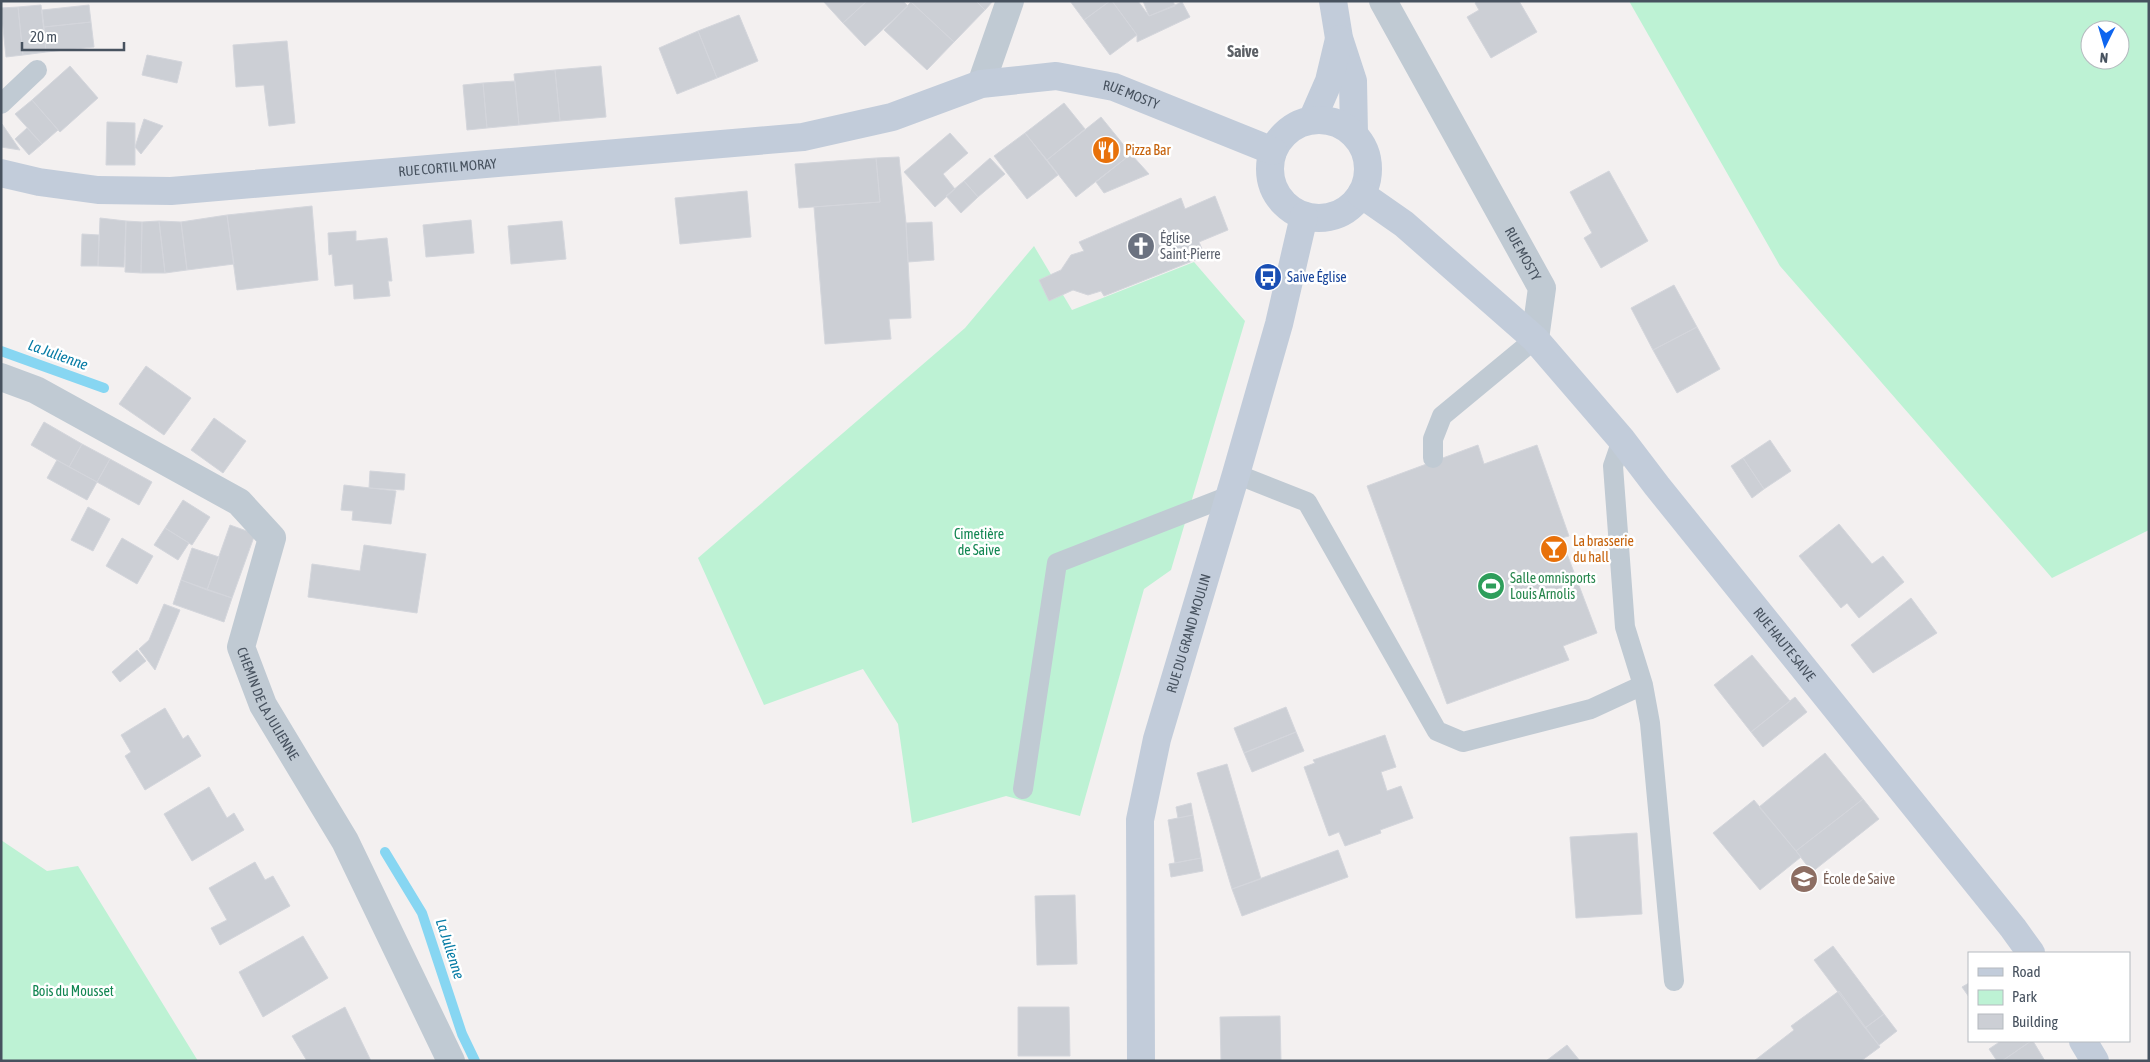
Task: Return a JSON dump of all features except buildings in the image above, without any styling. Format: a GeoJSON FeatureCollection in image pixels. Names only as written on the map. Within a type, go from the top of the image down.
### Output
{"type":"FeatureCollection","features":[{"type":"Feature","properties":{"kind":"street"},"geometry":{"type":"LineString","coordinates":[[981,84],[1010,1]]}},
{"type":"Feature","properties":{"kind":"street"},"geometry":{"type":"LineString","coordinates":[[1333,1],[1339,38],[1353,81],[1354,134]]}},
{"type":"Feature","properties":{"kind":"street","name":"RUE MOSTY"},"geometry":{"type":"LineString","coordinates":[[1383,1],[1542,288],[1535,339]]}},
{"type":"Feature","properties":{"kind":"street"},"geometry":{"type":"LineString","coordinates":[[1312,120],[1329,81],[1339,38]]}},
{"type":"Feature","properties":{"kind":"street","name":"RUE MOSTY"},"geometry":{"type":"LineString","coordinates":[[892,118],[981,84],[1056,76],[1114,88],[1273,151]]}},
{"type":"Feature","properties":{"kind":"street","name":"RUE CORTIL MORAY"},"geometry":{"type":"LineString","coordinates":[[1,173],[39,182],[98,190],[172,191],[803,137],[892,118]]}},
{"type":"Feature","properties":{"kind":"street"},"geometry":{"type":"LineString","coordinates":[[1312,120],[1327,120],[1342,125],[1354,134],[1363,147],[1368,163],[1367,179],[1361,194],[1350,206],[1337,214],[1320,218],[1304,216],[1290,209],[1278,197],[1272,182],[1270,167],[1273,151],[1282,136],[1295,126],[1312,120]]}},
{"type":"Feature","properties":{"kind":"street"},"geometry":{"type":"LineString","coordinates":[[1361,194],[1404,224],[1535,339]]}},
{"type":"Feature","properties":{"kind":"street","name":"RUE DU GRAND MOULIN"},"geometry":{"type":"LineString","coordinates":[[1141,1061],[1140,820],[1156,740],[1233,485],[1279,324],[1304,216]]}},
{"type":"Feature","properties":{"kind":"street","name":"RUE HAUTE SAIVE"},"geometry":{"type":"LineString","coordinates":[[1535,339],[1622,440],[2030,952]]}},
{"type":"Feature","properties":{"kind":"street","name":"CHEMIN DE LA JULIENNE"},"geometry":{"type":"LineString","coordinates":[[1,377],[36,390],[239,502],[272,538],[240,647],[263,705],[345,841],[451,1061]]}},
{"type":"Feature","properties":{"kind":"street"},"geometry":{"type":"LineString","coordinates":[[2084,1042],[2094,1061]]}},
{"type":"Feature","properties":{"kind":"lane"},"geometry":{"type":"LineString","coordinates":[[1,104],[36,70]]}},
{"type":"Feature","properties":{"kind":"lane"},"geometry":{"type":"LineString","coordinates":[[1434,458],[1432,439],[1442,416],[1535,339]]}},
{"type":"Feature","properties":{"kind":"lane"},"geometry":{"type":"LineString","coordinates":[[1622,440],[1613,466],[1625,628],[1643,685],[1650,723],[1674,982]]}},
{"type":"Feature","properties":{"kind":"lane"},"geometry":{"type":"LineString","coordinates":[[1023,789],[1057,563],[1233,485],[1308,502],[1437,731],[1463,742],[1591,709],[1643,685]]}},
{"type":"Feature","properties":{"kind":"green space"},"geometry":{"type":"Polygon","coordinates":[[[1629,1],[2149,1],[2149,530],[2052,578],[1780,266],[1629,1]]]}},
{"type":"Feature","properties":{"kind":"green space","name":"Cimetière de Saive"},"geometry":{"type":"Polygon","coordinates":[[[1034,246],[1072,310],[1194,262],[1245,321],[1171,570],[1144,589],[1080,816],[1006,796],[912,823],[898,724],[863,669],[764,705],[698,558],[965,328],[1034,246]]]}},
{"type":"Feature","properties":{"kind":"green space","name":"Bois du Mousset"},"geometry":{"type":"Polygon","coordinates":[[[1,840],[47,871],[78,866],[198,1061],[1,1061],[1,840]]]}},
{"type":"Feature","properties":{"kind":"waterway","name":"La Julienne"},"geometry":{"type":"LineString","coordinates":[[1,351],[104,388]]}},
{"type":"Feature","properties":{"kind":"waterway","name":"La Julienne"},"geometry":{"type":"LineString","coordinates":[[385,852],[422,913],[462,1034],[475,1061]]}},
{"type":"Feature","properties":{"kind":"place","name":"Pizza Bar"},"geometry":{"type":"Point","coordinates":[1106,150]}},
{"type":"Feature","properties":{"kind":"place","name":"Église Saint-Pierre"},"geometry":{"type":"Point","coordinates":[1141,246]}},
{"type":"Feature","properties":{"kind":"place","name":"Saive Église"},"geometry":{"type":"Point","coordinates":[1268,277]}},
{"type":"Feature","properties":{"kind":"place","name":"La brasserie du hall"},"geometry":{"type":"Point","coordinates":[1554,549]}},
{"type":"Feature","properties":{"kind":"place","name":"Salle omnisports Louis Arnolis"},"geometry":{"type":"Point","coordinates":[1491,586]}},
{"type":"Feature","properties":{"kind":"place","name":"École de Saive"},"geometry":{"type":"Point","coordinates":[1804,879]}},
{"type":"Feature","properties":{"kind":"district","name":"Saive"},"geometry":{"type":"Point","coordinates":[1243,51]}}]}
